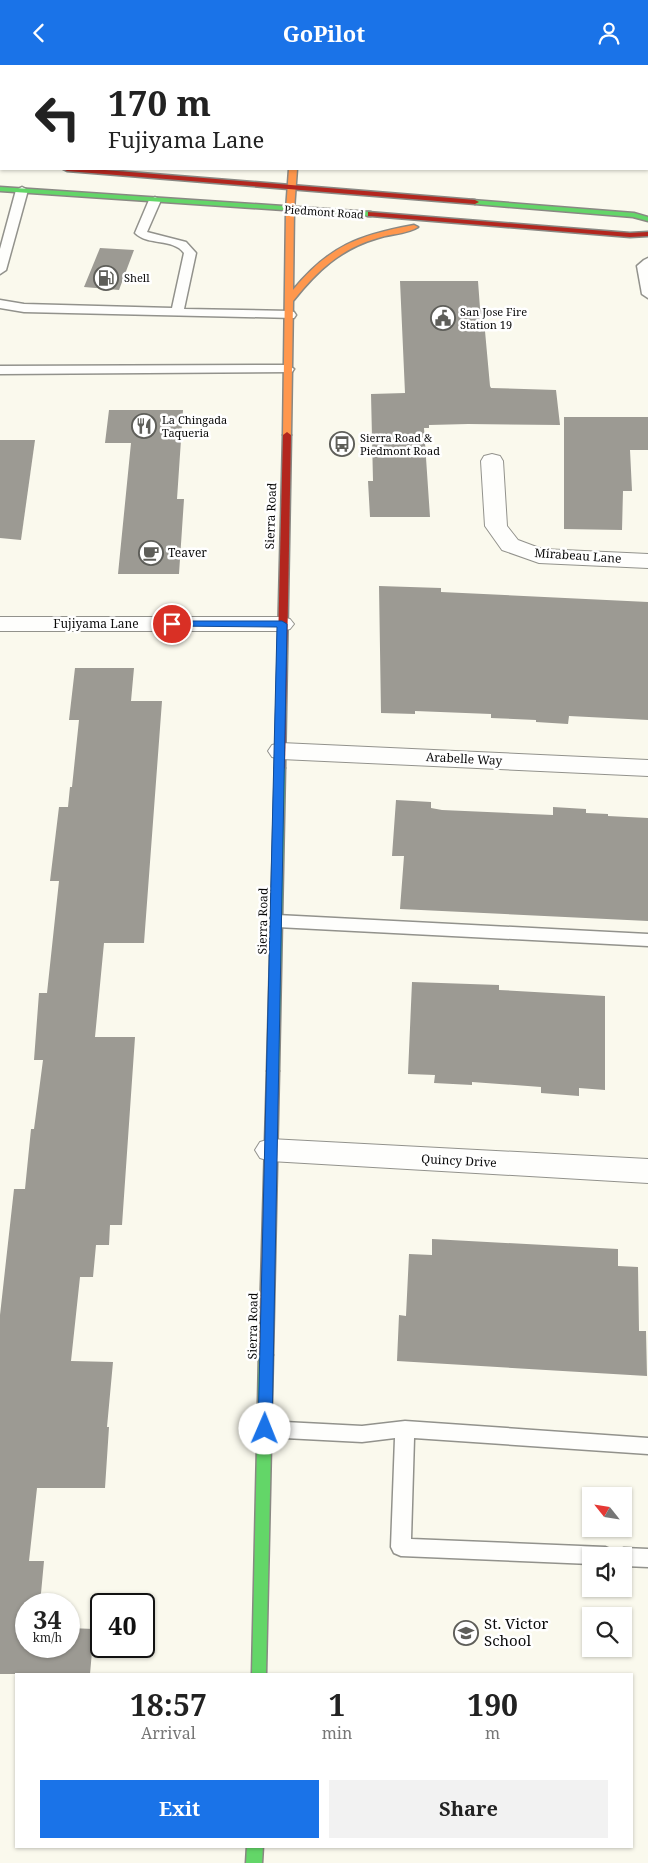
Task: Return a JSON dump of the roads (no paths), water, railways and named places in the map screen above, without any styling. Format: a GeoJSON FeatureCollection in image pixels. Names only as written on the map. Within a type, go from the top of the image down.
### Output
{"type":"FeatureCollection","features":[{"type":"Feature","properties":{"kind":"street","name":"Piedmont Road"},"geometry":{"type":"LineString","coordinates":[[82,170],[634,215],[648,219]]}},
{"type":"Feature","properties":{"kind":"street"},"geometry":{"type":"LineString","coordinates":[[150,175],[188,170]]}},
{"type":"Feature","properties":{"kind":"street","name":"Sierra Road"},"geometry":{"type":"LineString","coordinates":[[259,1673],[281,751],[282,624],[290,315],[290,210],[293,170]]}},
{"type":"Feature","properties":{"kind":"street","name":"Piedmont Road"},"geometry":{"type":"LineString","coordinates":[[0,189],[468,221],[630,235],[648,234]]}},
{"type":"Feature","properties":{"kind":"street"},"geometry":{"type":"LineString","coordinates":[[290,299],[319,266],[338,251],[356,241],[383,233],[421,226],[468,221]]}},
{"type":"Feature","properties":{"kind":"street","name":"Mirabeau Lane"},"geometry":{"type":"LineString","coordinates":[[492,461],[496,526],[510,545],[539,556],[648,561]]}},
{"type":"Feature","properties":{"kind":"street","name":"Fujiyama Lane"},"geometry":{"type":"LineString","coordinates":[[0,624],[282,624]]}},
{"type":"Feature","properties":{"kind":"street","name":"Arabelle Way"},"geometry":{"type":"LineString","coordinates":[[281,751],[648,767]]}},
{"type":"Feature","properties":{"kind":"street","name":"Quincy Drive"},"geometry":{"type":"LineString","coordinates":[[270,1150],[648,1171]]}},
{"type":"Feature","properties":{"kind":"street"},"geometry":{"type":"LineString","coordinates":[[254,1863],[255,1848]]}},
{"type":"Feature","properties":{"kind":"lane"},"geometry":{"type":"LineString","coordinates":[[0,270],[22,190]]}},
{"type":"Feature","properties":{"kind":"lane"},"geometry":{"type":"LineString","coordinates":[[155,200],[141,233],[149,239],[180,243],[188,247],[190,253],[177,312]]}},
{"type":"Feature","properties":{"kind":"lane"},"geometry":{"type":"LineString","coordinates":[[648,262],[643,266],[648,294]]}},
{"type":"Feature","properties":{"kind":"lane"},"geometry":{"type":"LineString","coordinates":[[0,304],[24,308],[290,315]]}},
{"type":"Feature","properties":{"kind":"lane"},"geometry":{"type":"LineString","coordinates":[[0,369],[288,369]]}},
{"type":"Feature","properties":{"kind":"lane"},"geometry":{"type":"LineString","coordinates":[[277,921],[648,940]]}},
{"type":"Feature","properties":{"kind":"lane"},"geometry":{"type":"LineString","coordinates":[[265,1429],[362,1434],[405,1429],[648,1446]]}},
{"type":"Feature","properties":{"kind":"lane"},"geometry":{"type":"LineString","coordinates":[[405,1429],[401,1547],[582,1555]]}},
{"type":"Feature","properties":{"kind":"lane"},"geometry":{"type":"LineString","coordinates":[[632,1557],[648,1558]]}},
{"type":"Feature","properties":{"kind":"place","name":"Shell"},"geometry":{"type":"Point","coordinates":[106,278]}},
{"type":"Feature","properties":{"kind":"place","name":"San Jose Fire Station 19"},"geometry":{"type":"Point","coordinates":[443,318]}},
{"type":"Feature","properties":{"kind":"place","name":"La Chingada Taqueria"},"geometry":{"type":"Point","coordinates":[144,426]}},
{"type":"Feature","properties":{"kind":"place","name":"Sierra Road & Piedmont Road"},"geometry":{"type":"Point","coordinates":[342,444]}},
{"type":"Feature","properties":{"kind":"place","name":"Teaver"},"geometry":{"type":"Point","coordinates":[151,553]}},
{"type":"Feature","properties":{"kind":"place","name":"St. Victor School"},"geometry":{"type":"Point","coordinates":[466,1633]}}]}
